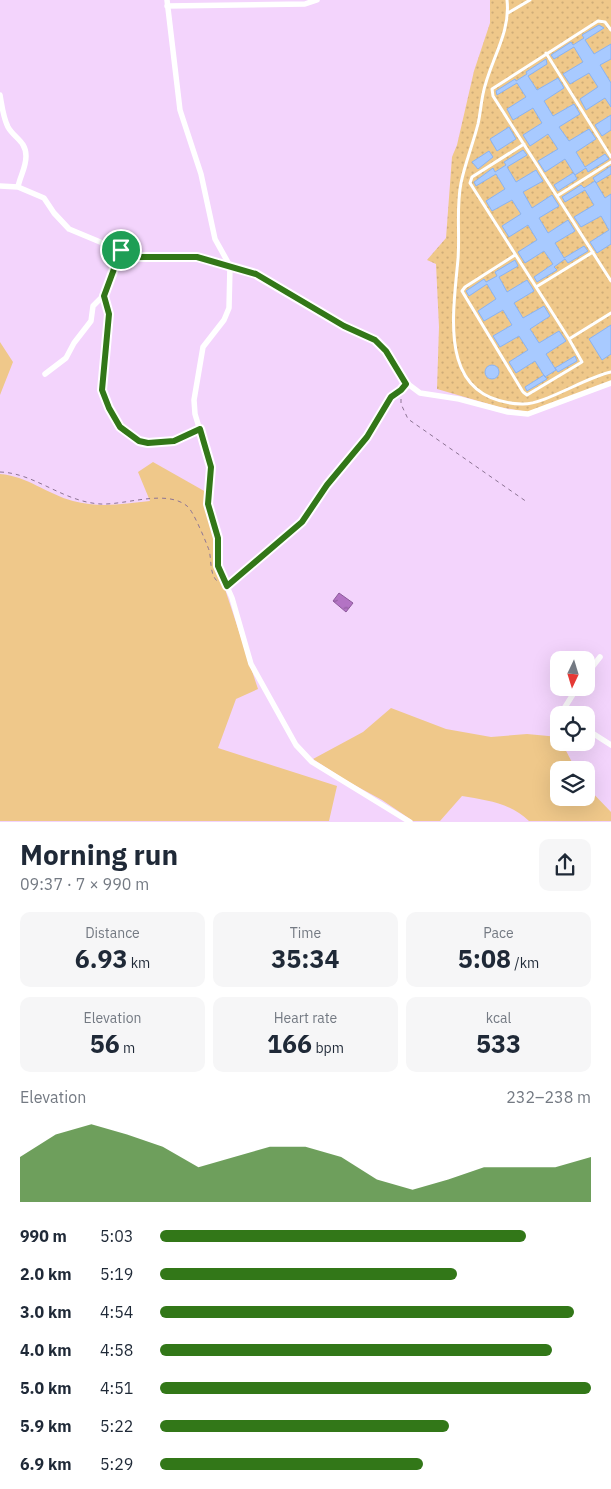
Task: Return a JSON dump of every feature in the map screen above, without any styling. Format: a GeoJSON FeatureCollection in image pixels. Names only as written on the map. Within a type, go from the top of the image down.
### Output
{"type":"FeatureCollection","features":[{"type":"Feature","properties":{"kind":"street"},"geometry":{"type":"LineString","coordinates":[[317,0],[305,4],[167,3],[180,110],[201,174],[215,239],[230,266],[230,308],[224,320],[203,347],[194,400],[211,467],[208,504],[218,538],[218,566],[227,586],[251,664],[296,745],[312,762],[410,822]]}},
{"type":"Feature","properties":{"kind":"street"},"geometry":{"type":"LineString","coordinates":[[0,96],[9,130],[24,145],[26,154],[25,169],[18,187]]}},
{"type":"Feature","properties":{"kind":"street"},"geometry":{"type":"LineString","coordinates":[[0,186],[18,187],[44,198],[54,214],[69,228],[140,257],[197,257],[256,274],[344,326],[375,340],[386,351],[406,384],[420,393],[459,398],[508,412],[528,414],[611,383]]}},
{"type":"Feature","properties":{"kind":"street"},"geometry":{"type":"LineString","coordinates":[[45,374],[66,358],[74,343],[91,321],[93,306],[104,296],[121,250]]}},
{"type":"Feature","properties":{"kind":"street"},"geometry":{"type":"LineString","coordinates":[[104,296],[109,314],[102,390],[109,408],[120,427],[139,441],[148,443],[174,441],[200,429]]}},
{"type":"Feature","properties":{"kind":"street"},"geometry":{"type":"LineString","coordinates":[[227,586],[288,532]]}},
{"type":"Feature","properties":{"kind":"street"},"geometry":{"type":"LineString","coordinates":[[595,663],[600,657]]}},
{"type":"Feature","properties":{"kind":"street"},"geometry":{"type":"LineString","coordinates":[[595,735],[611,745]]}},
{"type":"Feature","properties":{"kind":"lane"},"geometry":{"type":"LineString","coordinates":[[507,0],[508,13],[502,39],[483,94],[478,121],[461,184],[453,307],[454,350],[474,388],[486,395],[523,404],[611,372]]}},
{"type":"Feature","properties":{"kind":"lane"},"geometry":{"type":"LineString","coordinates":[[508,13],[530,0]]}},
{"type":"Feature","properties":{"kind":"lane"},"geometry":{"type":"LineString","coordinates":[[611,30],[605,22],[598,21],[492,89],[493,96],[611,281]]}},
{"type":"Feature","properties":{"kind":"lane"},"geometry":{"type":"LineString","coordinates":[[546,53],[611,156]]}},
{"type":"Feature","properties":{"kind":"lane"},"geometry":{"type":"LineString","coordinates":[[516,255],[465,286],[462,291],[525,394],[531,394],[580,365],[582,360],[470,180],[524,144]]}},
{"type":"Feature","properties":{"kind":"lane"},"geometry":{"type":"LineString","coordinates":[[557,196],[611,162]]}},
{"type":"Feature","properties":{"kind":"lane"},"geometry":{"type":"LineString","coordinates":[[536,287],[593,252]]}},
{"type":"Feature","properties":{"kind":"lane"},"geometry":{"type":"LineString","coordinates":[[569,339],[611,313]]}},
{"type":"Feature","properties":{"kind":"path"},"geometry":{"type":"LineString","coordinates":[[288,532],[302,522],[327,485],[367,437],[391,397],[406,384]]}},
{"type":"Feature","properties":{"kind":"path"},"geometry":{"type":"LineString","coordinates":[[401,390],[401,404],[408,419],[527,502]]}},
{"type":"Feature","properties":{"kind":"path"},"geometry":{"type":"LineString","coordinates":[[0,472],[26,477],[49,490],[78,500],[100,504],[149,499],[173,500],[187,506],[196,517],[209,550],[213,578],[219,584],[227,586]]}},
{"type":"Feature","properties":{"kind":"shaded area"},"geometry":{"type":"Polygon","coordinates":[[[490,0],[611,0],[611,381],[528,412],[499,407],[437,389],[439,327],[436,264],[427,260],[446,238],[452,157],[457,145],[474,71],[490,23],[490,0]]]}},
{"type":"Feature","properties":{"kind":"shaded area"},"geometry":{"type":"Polygon","coordinates":[[[0,342],[13,362],[0,395],[0,342]]]}},
{"type":"Feature","properties":{"kind":"shaded area"},"geometry":{"type":"Polygon","coordinates":[[[153,462],[206,492],[207,514],[214,532],[220,574],[258,689],[236,699],[218,748],[337,786],[329,821],[0,821],[0,474],[19,478],[73,501],[102,505],[121,504],[150,501],[138,472],[153,462]]]}},
{"type":"Feature","properties":{"kind":"shaded area"},"geometry":{"type":"Polygon","coordinates":[[[391,708],[446,729],[491,737],[527,734],[550,736],[550,751],[566,751],[571,761],[550,761],[550,806],[595,806],[595,795],[611,812],[611,821],[529,821],[506,806],[462,796],[440,821],[413,821],[382,800],[347,781],[313,759],[363,732],[391,708]]]}},
{"type":"Feature","properties":{"kind":"water"},"geometry":{"type":"Polygon","coordinates":[[[339,593],[353,603],[346,612],[333,601],[339,593]]]}},
{"type":"Feature","properties":{"kind":"building"},"geometry":{"type":"Polygon","coordinates":[[[599,25],[604,28],[585,40],[594,54],[611,44],[611,59],[600,65],[611,83],[611,107],[605,98],[586,110],[580,99],[598,87],[589,73],[570,84],[563,74],[583,62],[574,47],[554,59],[551,55],[571,42],[573,45],[584,38],[582,35],[599,25]]]}},
{"type":"Feature","properties":{"kind":"building"},"geometry":{"type":"Polygon","coordinates":[[[546,59],[547,64],[528,76],[537,90],[558,78],[564,88],[544,101],[553,116],[574,104],[580,114],[559,127],[569,141],[589,129],[596,139],[576,152],[585,167],[605,154],[609,159],[588,172],[586,168],[575,175],[565,159],[545,172],[538,161],[558,149],[548,134],[530,146],[523,135],[542,123],[533,108],[513,120],[507,109],[526,97],[517,83],[497,95],[496,91],[527,74],[526,72],[546,59]]]}},
{"type":"Feature","properties":{"kind":"building"},"geometry":{"type":"Polygon","coordinates":[[[611,115],[611,130],[602,136],[595,125],[611,115]]]}},
{"type":"Feature","properties":{"kind":"building"},"geometry":{"type":"Polygon","coordinates":[[[509,127],[516,139],[497,151],[490,139],[509,127]]]}},
{"type":"Feature","properties":{"kind":"building"},"geometry":{"type":"Polygon","coordinates":[[[523,150],[527,155],[507,167],[516,182],[536,170],[543,181],[523,192],[532,208],[552,195],[559,206],[539,218],[548,233],[568,220],[575,231],[555,243],[564,258],[584,246],[588,251],[568,263],[565,259],[554,267],[557,270],[537,282],[534,277],[553,264],[544,251],[525,263],[518,252],[537,240],[528,225],[509,237],[502,226],[521,214],[512,200],[492,211],[486,201],[505,189],[496,174],[476,186],[474,182],[493,168],[495,172],[506,165],[504,162],[523,150]]]}},
{"type":"Feature","properties":{"kind":"building"},"geometry":{"type":"Polygon","coordinates":[[[489,151],[493,157],[478,169],[472,162],[489,151]]]}},
{"type":"Feature","properties":{"kind":"building"},"geometry":{"type":"Polygon","coordinates":[[[611,166],[611,174],[596,183],[593,178],[611,166]]]}},
{"type":"Feature","properties":{"kind":"building"},"geometry":{"type":"Polygon","coordinates":[[[573,173],[577,179],[558,191],[554,185],[573,173]]]}},
{"type":"Feature","properties":{"kind":"building"},"geometry":{"type":"Polygon","coordinates":[[[595,181],[605,198],[611,194],[611,244],[597,253],[590,242],[609,230],[601,216],[581,227],[574,217],[594,205],[585,190],[565,202],[562,197],[581,185],[584,188],[595,181]]]}},
{"type":"Feature","properties":{"kind":"building"},"geometry":{"type":"Polygon","coordinates":[[[515,260],[518,266],[499,277],[507,292],[527,280],[534,291],[514,303],[523,318],[544,306],[550,316],[530,329],[539,343],[559,331],[566,341],[546,354],[556,370],[545,377],[547,379],[527,391],[525,387],[544,375],[535,361],[516,373],[509,362],[528,350],[519,336],[500,347],[493,336],[512,325],[503,310],[484,321],[478,311],[496,299],[487,284],[469,296],[466,291],[484,279],[486,282],[497,276],[495,272],[515,260]]]}},
{"type":"Feature","properties":{"kind":"building"},"geometry":{"type":"Polygon","coordinates":[[[611,325],[611,354],[602,360],[589,339],[611,325]]]}},
{"type":"Feature","properties":{"kind":"building"},"geometry":{"type":"Polygon","coordinates":[[[575,356],[577,361],[558,372],[555,368],[575,356]]]}},
{"type":"Feature","properties":{"kind":"building"},"geometry":{"type":"Polygon","coordinates":[[[489,365],[495,365],[499,372],[495,379],[489,379],[485,375],[485,369],[489,365]]]}},
{"type":"Feature","properties":{"kind":"route"},"geometry":{"type":"LineString","coordinates":[[121,250],[140,257],[197,257],[216,260],[256,274],[344,326],[375,340],[386,351],[406,384],[391,397],[367,437],[327,485],[302,522],[227,586],[218,566],[218,538],[208,504],[211,467],[200,429],[174,441],[148,443],[139,441],[120,427],[109,408],[102,390],[109,314],[104,296],[121,250]]}}]}
